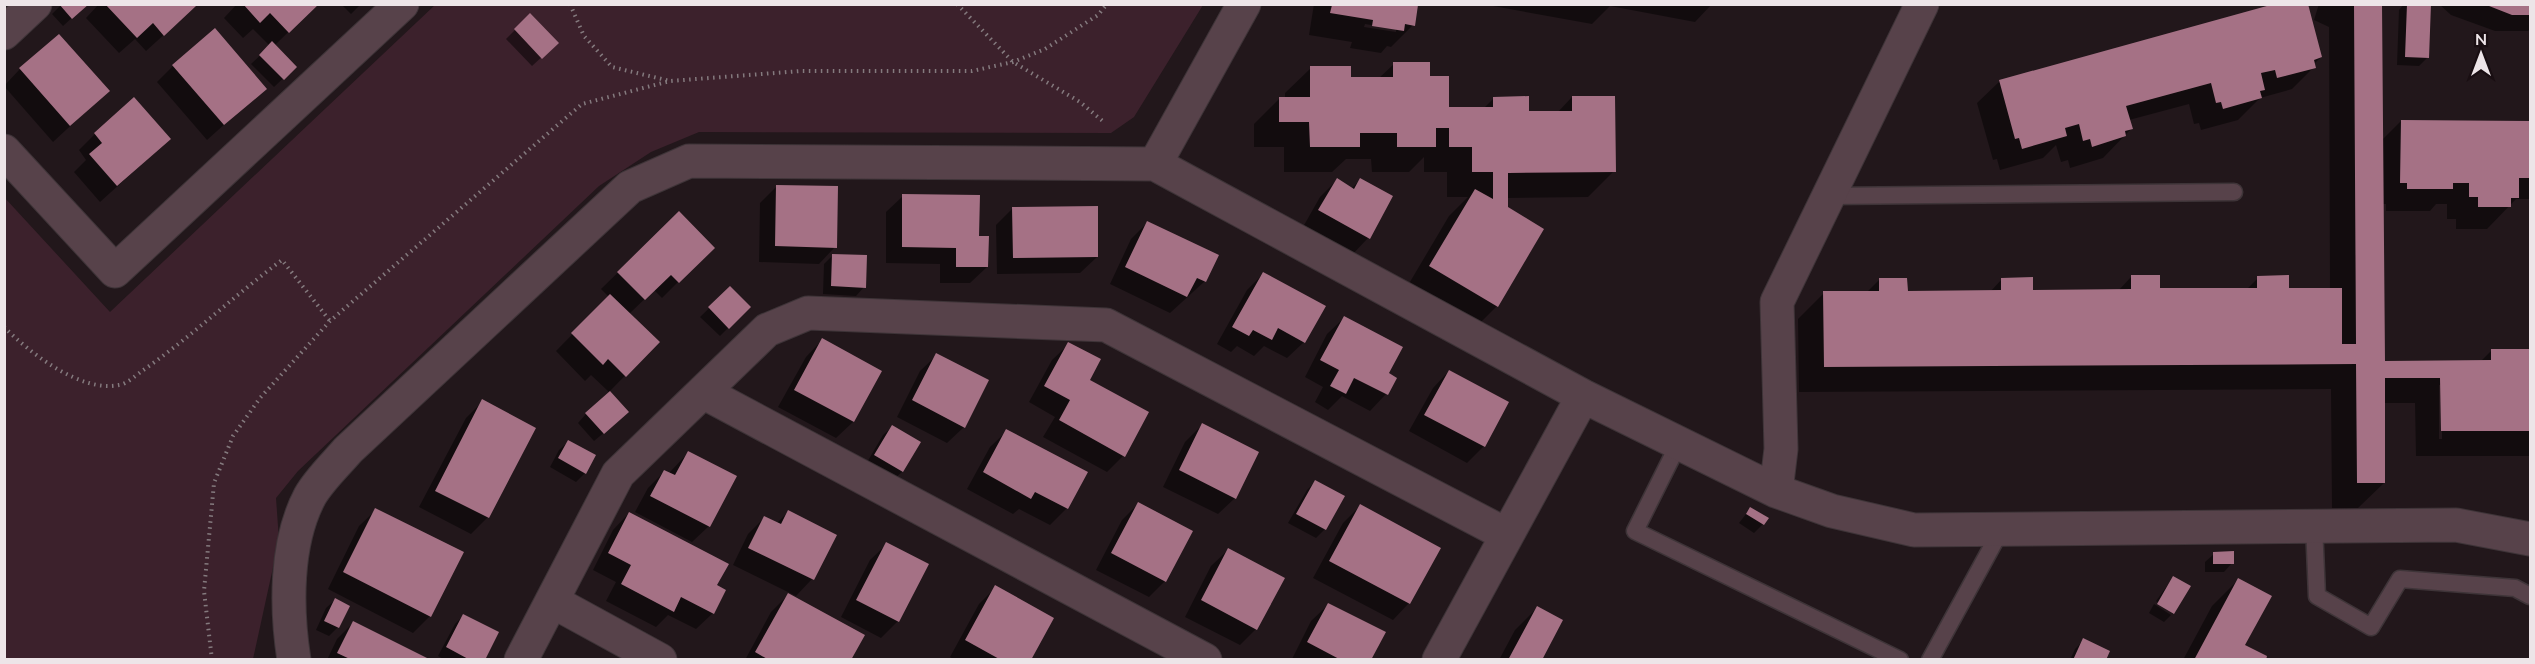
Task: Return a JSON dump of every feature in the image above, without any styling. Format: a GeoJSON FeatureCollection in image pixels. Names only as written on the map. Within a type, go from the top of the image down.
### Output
{"type":"FeatureCollection","features":[{"type":"Feature","properties":{"kind":"street"},"geometry":{"type":"LineString","coordinates":[[4,33],[35,4]]}},
{"type":"Feature","properties":{"kind":"street"},"geometry":{"type":"LineString","coordinates":[[4,151],[115,271],[402,4]]}},
{"type":"Feature","properties":{"kind":"street"},"geometry":{"type":"LineString","coordinates":[[1155,164],[1244,4]]}},
{"type":"Feature","properties":{"kind":"street"},"geometry":{"type":"LineString","coordinates":[[1776,491],[1781,448],[1777,302],[1922,4]]}},
{"type":"Feature","properties":{"kind":"street"},"geometry":{"type":"LineString","coordinates":[[294,660],[290,630],[290,552],[310,496],[348,450],[630,187],[689,161],[1155,164],[1583,396],[1776,491],[1833,511],[1914,530],[2456,525],[2530,539]]}},
{"type":"Feature","properties":{"kind":"street"},"geometry":{"type":"LineString","coordinates":[[521,660],[618,474],[767,330],[808,313],[1106,325],[1507,536]]}},
{"type":"Feature","properties":{"kind":"street"},"geometry":{"type":"LineString","coordinates":[[703,392],[1205,660]]}},
{"type":"Feature","properties":{"kind":"street"},"geometry":{"type":"LineString","coordinates":[[1439,660],[1583,396]]}},
{"type":"Feature","properties":{"kind":"street"},"geometry":{"type":"LineString","coordinates":[[552,601],[660,660]]}},
{"type":"Feature","properties":{"kind":"lane"},"geometry":{"type":"LineString","coordinates":[[1829,196],[2234,192]]}},
{"type":"Feature","properties":{"kind":"lane"},"geometry":{"type":"LineString","coordinates":[[1679,444],[1635,531],[1900,660]]}},
{"type":"Feature","properties":{"kind":"lane"},"geometry":{"type":"LineString","coordinates":[[2314,525],[2317,596],[2371,627],[2400,579],[2515,588],[2530,596]]}},
{"type":"Feature","properties":{"kind":"lane"},"geometry":{"type":"LineString","coordinates":[[1930,660],[2001,530]]}},
{"type":"Feature","properties":{"kind":"path"},"geometry":{"type":"LineString","coordinates":[[570,4],[584,36],[612,67],[670,81]]}},
{"type":"Feature","properties":{"kind":"path"},"geometry":{"type":"LineString","coordinates":[[957,4],[1013,62],[1080,102],[1155,164]]}},
{"type":"Feature","properties":{"kind":"path"},"geometry":{"type":"LineString","coordinates":[[4,327],[58,370],[88,384],[121,386],[161,357],[282,260],[330,321]]}},
{"type":"Feature","properties":{"kind":"shaded area"},"geometry":{"type":"Polygon","coordinates":[[[435,5],[1203,5],[1134,117],[1111,133],[699,132],[651,152],[599,186],[298,471],[276,498],[279,540],[253,659],[5,659],[4,197],[110,312],[435,5]]]}},
{"type":"Feature","properties":{"kind":"building"},"geometry":{"type":"Polygon","coordinates":[[[59,4],[89,4],[72,19],[59,4]]]}},
{"type":"Feature","properties":{"kind":"building"},"geometry":{"type":"Polygon","coordinates":[[[105,4],[195,4],[196,6],[164,36],[153,23],[137,38],[105,4]]]}},
{"type":"Feature","properties":{"kind":"building"},"geometry":{"type":"Polygon","coordinates":[[[243,4],[319,4],[289,33],[270,13],[260,23],[243,4]]]}},
{"type":"Feature","properties":{"kind":"building"},"geometry":{"type":"Polygon","coordinates":[[[2274,4],[2308,4],[2322,57],[2314,60],[2316,68],[2277,78],[2275,70],[2261,73],[2265,90],[2260,91],[2262,98],[2223,109],[2221,102],[2216,103],[2211,83],[2126,106],[2133,129],[2125,131],[2126,136],[2092,147],[2090,139],[2083,141],[2079,124],[2065,128],[2067,136],[2022,149],[2019,138],[2015,139],[1999,80],[2274,4]]]}},
{"type":"Feature","properties":{"kind":"building"},"geometry":{"type":"Polygon","coordinates":[[[2354,4],[2382,4],[2385,361],[2491,360],[2491,349],[2530,349],[2530,431],[2441,431],[2440,378],[2385,378],[2385,483],[2357,483],[2356,364],[1824,367],[1823,291],[1879,291],[1879,278],[1907,278],[1908,291],[2001,290],[2001,278],[2033,277],[2033,290],[2131,289],[2131,275],[2160,275],[2160,288],[2257,288],[2257,276],[2289,275],[2289,288],[2342,288],[2342,344],[2356,344],[2354,4]]]}},
{"type":"Feature","properties":{"kind":"building"},"geometry":{"type":"Polygon","coordinates":[[[2407,4],[2431,4],[2429,58],[2405,57],[2407,4]]]}},
{"type":"Feature","properties":{"kind":"building"},"geometry":{"type":"Polygon","coordinates":[[[2484,4],[2530,4],[2530,15],[2512,15],[2484,4]]]}},
{"type":"Feature","properties":{"kind":"building"},"geometry":{"type":"Polygon","coordinates":[[[1332,5],[1418,5],[1415,26],[1405,24],[1404,31],[1372,26],[1373,20],[1330,13],[1332,5]]]}},
{"type":"Feature","properties":{"kind":"building"},"geometry":{"type":"Polygon","coordinates":[[[530,13],[559,43],[542,59],[514,29],[530,13]]]}},
{"type":"Feature","properties":{"kind":"building"},"geometry":{"type":"Polygon","coordinates":[[[215,28],[267,89],[224,125],[172,65],[215,28]]]}},
{"type":"Feature","properties":{"kind":"building"},"geometry":{"type":"Polygon","coordinates":[[[59,34],[110,91],[70,126],[19,68],[59,34]]]}},
{"type":"Feature","properties":{"kind":"building"},"geometry":{"type":"Polygon","coordinates":[[[272,41],[297,67],[284,80],[259,55],[272,41]]]}},
{"type":"Feature","properties":{"kind":"building"},"geometry":{"type":"Polygon","coordinates":[[[1393,62],[1430,62],[1430,76],[1449,76],[1449,107],[1493,107],[1493,97],[1529,96],[1529,111],[1572,111],[1572,96],[1615,96],[1616,172],[1508,173],[1508,207],[1544,229],[1498,307],[1429,266],[1475,189],[1493,199],[1493,172],[1472,172],[1472,147],[1449,147],[1449,128],[1436,128],[1436,147],[1397,147],[1397,133],[1360,133],[1360,147],[1310,147],[1309,122],[1279,122],[1279,97],[1310,97],[1310,66],[1351,66],[1351,77],[1393,77],[1393,62]]]}},
{"type":"Feature","properties":{"kind":"building"},"geometry":{"type":"Polygon","coordinates":[[[134,97],[171,139],[117,186],[89,154],[102,143],[94,133],[134,97]]]}},
{"type":"Feature","properties":{"kind":"building"},"geometry":{"type":"Polygon","coordinates":[[[2401,120],[2530,121],[2530,178],[2519,178],[2519,198],[2511,198],[2511,207],[2478,207],[2478,197],[2469,197],[2469,183],[2453,183],[2453,189],[2407,189],[2407,183],[2400,183],[2401,120]]]}},
{"type":"Feature","properties":{"kind":"building"},"geometry":{"type":"Polygon","coordinates":[[[1337,178],[1354,189],[1360,178],[1393,196],[1370,239],[1318,210],[1337,178]]]}},
{"type":"Feature","properties":{"kind":"building"},"geometry":{"type":"Polygon","coordinates":[[[776,185],[838,186],[837,248],[775,246],[776,185]]]}},
{"type":"Feature","properties":{"kind":"building"},"geometry":{"type":"Polygon","coordinates":[[[902,194],[980,195],[979,236],[989,236],[988,267],[956,267],[956,248],[902,247],[902,194]]]}},
{"type":"Feature","properties":{"kind":"building"},"geometry":{"type":"Polygon","coordinates":[[[1098,206],[1098,257],[1013,258],[1012,207],[1098,206]]]}},
{"type":"Feature","properties":{"kind":"building"},"geometry":{"type":"Polygon","coordinates":[[[679,211],[715,248],[679,283],[671,275],[645,300],[617,272],[679,211]]]}},
{"type":"Feature","properties":{"kind":"building"},"geometry":{"type":"Polygon","coordinates":[[[1147,221],[1219,255],[1206,282],[1197,278],[1187,297],[1125,267],[1147,221]]]}},
{"type":"Feature","properties":{"kind":"building"},"geometry":{"type":"Polygon","coordinates":[[[832,254],[867,255],[866,288],[831,286],[832,254]]]}},
{"type":"Feature","properties":{"kind":"building"},"geometry":{"type":"Polygon","coordinates":[[[1263,272],[1326,306],[1305,343],[1278,328],[1272,340],[1253,330],[1249,336],[1232,327],[1263,272]]]}},
{"type":"Feature","properties":{"kind":"building"},"geometry":{"type":"Polygon","coordinates":[[[730,286],[751,307],[729,329],[708,307],[730,286]]]}},
{"type":"Feature","properties":{"kind":"building"},"geometry":{"type":"Polygon","coordinates":[[[610,294],[660,342],[626,377],[608,359],[603,365],[571,333],[610,294]]]}},
{"type":"Feature","properties":{"kind":"building"},"geometry":{"type":"Polygon","coordinates":[[[1344,316],[1403,347],[1389,373],[1397,378],[1388,395],[1354,378],[1346,394],[1330,386],[1339,370],[1320,360],[1344,316]]]}},
{"type":"Feature","properties":{"kind":"building"},"geometry":{"type":"Polygon","coordinates":[[[822,338],[882,371],[854,422],[794,390],[822,338]]]}},
{"type":"Feature","properties":{"kind":"building"},"geometry":{"type":"Polygon","coordinates":[[[1068,342],[1101,359],[1090,380],[1149,412],[1125,457],[1059,420],[1070,400],[1044,386],[1068,342]]]}},
{"type":"Feature","properties":{"kind":"building"},"geometry":{"type":"Polygon","coordinates":[[[936,353],[989,380],[965,428],[912,400],[936,353]]]}},
{"type":"Feature","properties":{"kind":"building"},"geometry":{"type":"Polygon","coordinates":[[[1449,370],[1509,402],[1485,447],[1424,415],[1449,370]]]}},
{"type":"Feature","properties":{"kind":"building"},"geometry":{"type":"Polygon","coordinates":[[[610,391],[629,412],[604,434],[585,413],[610,391]]]}},
{"type":"Feature","properties":{"kind":"building"},"geometry":{"type":"Polygon","coordinates":[[[482,399],[536,428],[489,518],[435,491],[482,399]]]}},
{"type":"Feature","properties":{"kind":"building"},"geometry":{"type":"Polygon","coordinates":[[[1202,423],[1259,452],[1236,499],[1179,470],[1202,423]]]}},
{"type":"Feature","properties":{"kind":"building"},"geometry":{"type":"Polygon","coordinates":[[[892,425],[921,442],[903,472],[874,455],[892,425]]]}},
{"type":"Feature","properties":{"kind":"building"},"geometry":{"type":"Polygon","coordinates":[[[1006,429],[1088,472],[1068,509],[1035,492],[1031,499],[983,472],[1006,429]]]}},
{"type":"Feature","properties":{"kind":"building"},"geometry":{"type":"Polygon","coordinates":[[[568,440],[596,455],[586,474],[558,458],[568,440]]]}},
{"type":"Feature","properties":{"kind":"building"},"geometry":{"type":"Polygon","coordinates":[[[688,451],[737,476],[710,527],[650,496],[664,470],[675,475],[688,451]]]}},
{"type":"Feature","properties":{"kind":"building"},"geometry":{"type":"Polygon","coordinates":[[[1315,480],[1345,496],[1326,530],[1296,514],[1315,480]]]}},
{"type":"Feature","properties":{"kind":"building"},"geometry":{"type":"Polygon","coordinates":[[[1138,502],[1193,531],[1166,582],[1111,553],[1138,502]]]}},
{"type":"Feature","properties":{"kind":"building"},"geometry":{"type":"Polygon","coordinates":[[[1360,504],[1441,548],[1410,604],[1329,561],[1360,504]]]}},
{"type":"Feature","properties":{"kind":"building"},"geometry":{"type":"Polygon","coordinates":[[[1750,507],[1769,518],[1764,525],[1746,514],[1750,507]]]}},
{"type":"Feature","properties":{"kind":"building"},"geometry":{"type":"Polygon","coordinates":[[[375,508],[464,552],[431,617],[343,572],[375,508]]]}},
{"type":"Feature","properties":{"kind":"building"},"geometry":{"type":"Polygon","coordinates":[[[788,510],[837,535],[814,580],[748,548],[764,516],[781,524],[788,510]]]}},
{"type":"Feature","properties":{"kind":"building"},"geometry":{"type":"Polygon","coordinates":[[[629,512],[729,564],[717,585],[726,590],[714,614],[681,597],[674,612],[621,584],[631,565],[608,553],[629,512]]]}},
{"type":"Feature","properties":{"kind":"building"},"geometry":{"type":"Polygon","coordinates":[[[886,542],[929,564],[899,622],[856,600],[886,542]]]}},
{"type":"Feature","properties":{"kind":"building"},"geometry":{"type":"Polygon","coordinates":[[[1228,548],[1285,578],[1257,630],[1201,600],[1228,548]]]}},
{"type":"Feature","properties":{"kind":"building"},"geometry":{"type":"Polygon","coordinates":[[[2234,551],[2234,564],[2213,564],[2213,552],[2234,551]]]}},
{"type":"Feature","properties":{"kind":"building"},"geometry":{"type":"Polygon","coordinates":[[[2173,576],[2191,586],[2174,614],[2157,604],[2173,576]]]}},
{"type":"Feature","properties":{"kind":"building"},"geometry":{"type":"Polygon","coordinates":[[[2238,578],[2272,596],[2245,645],[2267,656],[2266,660],[2194,660],[2238,578]]]}},
{"type":"Feature","properties":{"kind":"building"},"geometry":{"type":"Polygon","coordinates":[[[995,585],[1054,618],[1031,660],[1001,660],[965,640],[995,585]]]}},
{"type":"Feature","properties":{"kind":"building"},"geometry":{"type":"Polygon","coordinates":[[[788,593],[865,635],[851,660],[769,660],[755,652],[788,593]]]}},
{"type":"Feature","properties":{"kind":"building"},"geometry":{"type":"Polygon","coordinates":[[[335,598],[350,606],[339,628],[324,621],[335,598]]]}},
{"type":"Feature","properties":{"kind":"building"},"geometry":{"type":"Polygon","coordinates":[[[1328,603],[1386,632],[1371,660],[1341,660],[1307,642],[1328,603]]]}},
{"type":"Feature","properties":{"kind":"building"},"geometry":{"type":"Polygon","coordinates":[[[1537,606],[1563,620],[1542,660],[1508,660],[1537,606]]]}},
{"type":"Feature","properties":{"kind":"building"},"geometry":{"type":"Polygon","coordinates":[[[463,614],[499,632],[485,660],[470,660],[446,647],[463,614]]]}},
{"type":"Feature","properties":{"kind":"building"},"geometry":{"type":"Polygon","coordinates":[[[353,621],[431,660],[352,660],[337,653],[353,621]]]}},
{"type":"Feature","properties":{"kind":"building"},"geometry":{"type":"Polygon","coordinates":[[[2083,638],[2110,651],[2106,660],[2073,660],[2083,638]]]}}]}
